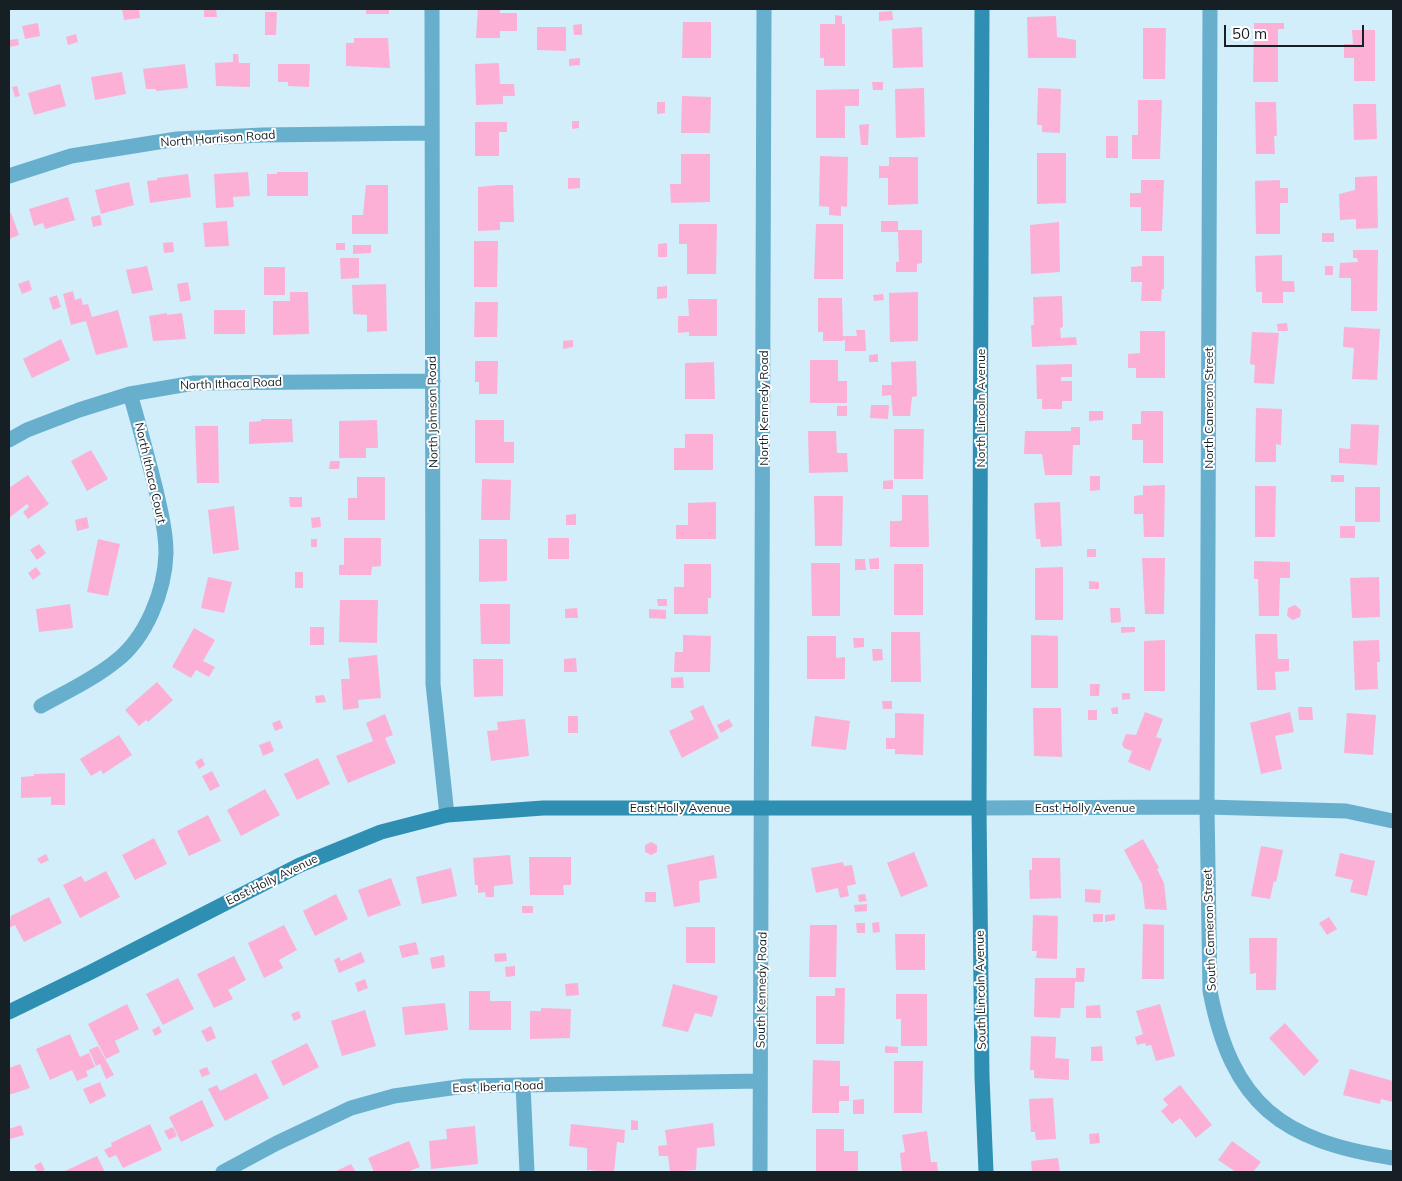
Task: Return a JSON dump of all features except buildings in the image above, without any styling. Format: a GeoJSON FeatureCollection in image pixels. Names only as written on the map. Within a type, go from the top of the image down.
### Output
{"type":"FeatureCollection","features":[{"type":"Feature","properties":{"kind":"street","name":"North Johnson Road"},"geometry":{"type":"LineString","coordinates":[[432,9],[430,133],[433,381],[433,684],[447,815]]}},
{"type":"Feature","properties":{"kind":"street","name":"North Kennedy Road"},"geometry":{"type":"LineString","coordinates":[[763,808],[764,9]]}},
{"type":"Feature","properties":{"kind":"street","name":"North Lincoln Avenue"},"geometry":{"type":"LineString","coordinates":[[979,808],[982,9]]}},
{"type":"Feature","properties":{"kind":"street","name":"North Cameron Street"},"geometry":{"type":"LineString","coordinates":[[1208,807],[1210,9]]}},
{"type":"Feature","properties":{"kind":"street","name":"North Harrison Road"},"geometry":{"type":"LineString","coordinates":[[9,176],[71,156],[177,139],[272,134],[430,133]]}},
{"type":"Feature","properties":{"kind":"street","name":"North Ithaca Road"},"geometry":{"type":"LineString","coordinates":[[9,440],[27,430],[79,410],[130,394],[194,383],[433,381]]}},
{"type":"Feature","properties":{"kind":"street","name":"North Ithaca Court"},"geometry":{"type":"LineString","coordinates":[[41,706],[116,661],[135,643],[145,626],[160,588],[166,554],[163,520],[141,428],[130,394]]}},
{"type":"Feature","properties":{"kind":"street","name":"East Holly Avenue"},"geometry":{"type":"LineString","coordinates":[[9,1012],[300,865],[381,832],[447,815],[543,808],[1208,807],[1346,811],[1393,821]]}},
{"type":"Feature","properties":{"kind":"street","name":"South Cameron Street"},"geometry":{"type":"LineString","coordinates":[[1208,807],[1210,991],[1215,1013],[1239,1076],[1259,1102],[1288,1126],[1318,1141],[1357,1152],[1393,1158]]}},
{"type":"Feature","properties":{"kind":"street","name":"South Kennedy Road"},"geometry":{"type":"LineString","coordinates":[[760,1172],[763,808]]}},
{"type":"Feature","properties":{"kind":"street","name":"South Lincoln Avenue"},"geometry":{"type":"LineString","coordinates":[[979,808],[982,1076],[986,1172]]}},
{"type":"Feature","properties":{"kind":"street","name":"East Iberia Road"},"geometry":{"type":"LineString","coordinates":[[223,1172],[277,1143],[351,1108],[394,1096],[465,1086],[760,1081]]}},
{"type":"Feature","properties":{"kind":"street"},"geometry":{"type":"LineString","coordinates":[[523,1085],[526,1172]]}}]}
